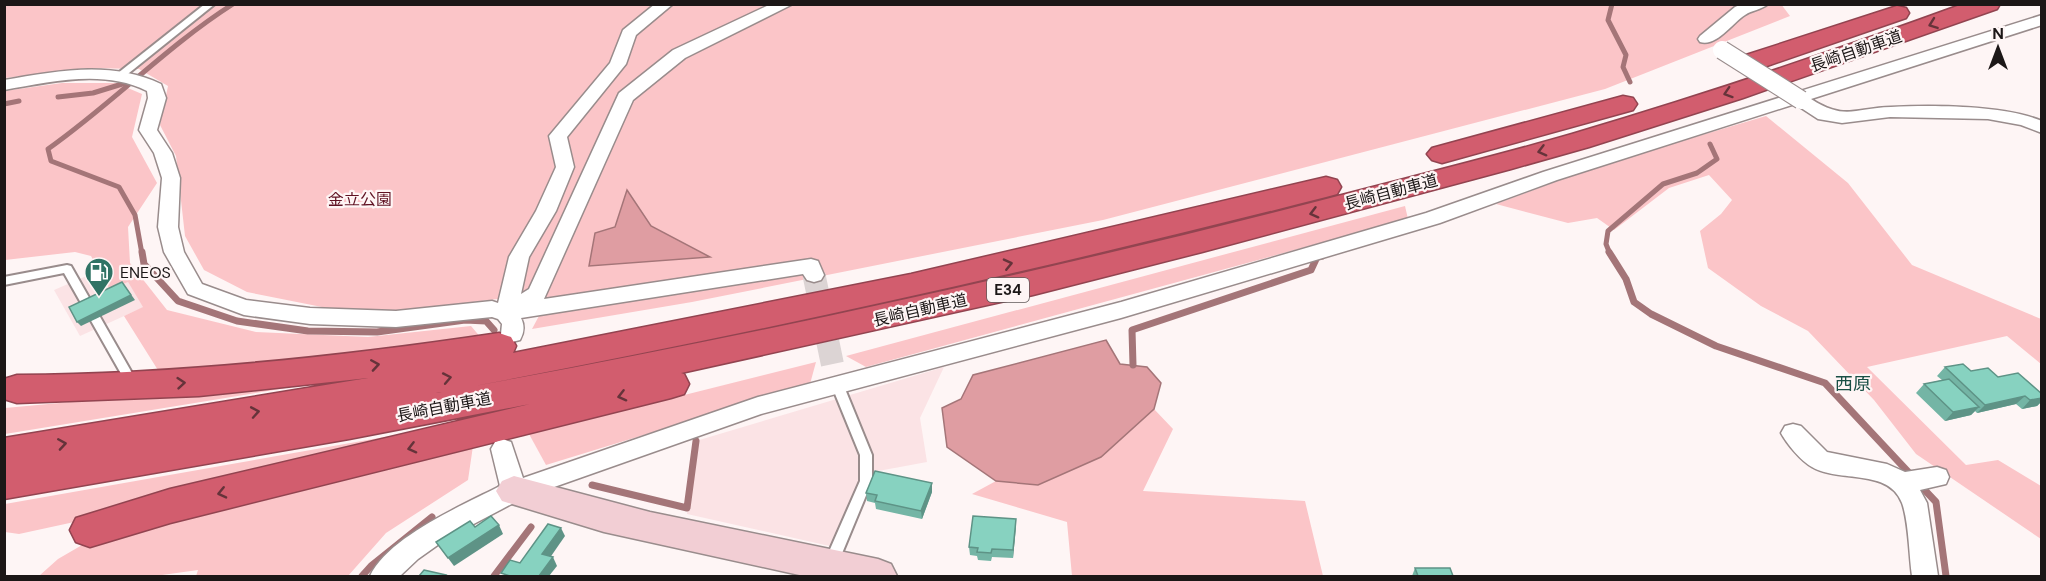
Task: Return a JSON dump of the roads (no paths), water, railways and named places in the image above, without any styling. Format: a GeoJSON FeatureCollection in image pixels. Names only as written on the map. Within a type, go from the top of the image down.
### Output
{"type":"FeatureCollection","features":[{"type":"Feature","properties":{"kind":"highway","name":"長崎自動車道"},"geometry":{"type":"LineString","coordinates":[[4,453],[475,373],[678,334],[969,273],[1327,187],[1663,93],[1922,4]]}},
{"type":"Feature","properties":{"kind":"highway","name":"長崎自動車道"},"geometry":{"type":"LineString","coordinates":[[4,483],[405,414],[658,365],[864,323],[1227,237],[1575,142],[1828,62],[1988,4]]}},
{"type":"Feature","properties":{"kind":"highway"},"geometry":{"type":"LineString","coordinates":[[90,530],[170,506],[670,384],[1106,271],[1227,237]]}},
{"type":"Feature","properties":{"kind":"highway"},"geometry":{"type":"LineString","coordinates":[[9,388],[133,386],[364,367],[969,273]]}},
{"type":"Feature","properties":{"kind":"street"},"geometry":{"type":"LineString","coordinates":[[512,334],[513,323],[506,313],[519,257],[546,211],[565,167],[558,136],[618,64],[629,33],[665,4]]}},
{"type":"Feature","properties":{"kind":"street"},"geometry":{"type":"LineString","coordinates":[[506,313],[537,294],[625,97],[679,54],[785,4]]}},
{"type":"Feature","properties":{"kind":"street"},"geometry":{"type":"LineString","coordinates":[[1706,39],[1741,10],[1760,4]]}},
{"type":"Feature","properties":{"kind":"street"},"geometry":{"type":"LineString","coordinates":[[383,576],[409,550],[440,529],[514,491],[758,406],[835,375],[1121,310],[1433,218],[1562,172],[2042,20]]}},
{"type":"Feature","properties":{"kind":"street"},"geometry":{"type":"LineString","coordinates":[[1722,51],[1824,115],[1842,118],[1890,112],[1988,114],[2026,121],[2042,128]]}},
{"type":"Feature","properties":{"kind":"street"},"geometry":{"type":"LineString","coordinates":[[4,85],[49,78],[133,78],[155,88],[157,98],[148,130],[164,153],[171,178],[168,227],[174,252],[195,289],[244,307],[310,316],[396,319],[492,309],[506,313],[811,266],[814,275]]}},
{"type":"Feature","properties":{"kind":"street"},"geometry":{"type":"LineString","coordinates":[[1793,433],[1820,460],[1922,480],[1915,504],[1925,576]]}},
{"type":"Feature","properties":{"kind":"street"},"geometry":{"type":"LineString","coordinates":[[503,449],[514,491]]}},
{"type":"Feature","properties":{"kind":"street"},"geometry":{"type":"LineString","coordinates":[[514,491],[621,521],[878,576]]}},
{"type":"Feature","properties":{"kind":"lane"},"geometry":{"type":"LineString","coordinates":[[133,78],[211,4]]}},
{"type":"Feature","properties":{"kind":"lane"},"geometry":{"type":"LineString","coordinates":[[4,281],[67,269],[133,386]]}},
{"type":"Feature","properties":{"kind":"lane"},"geometry":{"type":"LineString","coordinates":[[830,566],[866,481],[866,455],[835,375]]}},
{"type":"Feature","properties":{"kind":"waterway"},"geometry":{"type":"LineString","coordinates":[[142,254],[135,215],[119,187],[51,161],[48,149],[72,132],[162,56],[233,4]]}},
{"type":"Feature","properties":{"kind":"waterway"},"geometry":{"type":"LineString","coordinates":[[1612,4],[1608,20],[1626,55],[1623,67],[1630,82]]}},
{"type":"Feature","properties":{"kind":"waterway"},"geometry":{"type":"LineString","coordinates":[[58,97],[93,93],[132,81]]}},
{"type":"Feature","properties":{"kind":"waterway"},"geometry":{"type":"LineString","coordinates":[[4,104],[19,101]]}},
{"type":"Feature","properties":{"kind":"waterway"},"geometry":{"type":"LineString","coordinates":[[1610,253],[1606,244],[1608,231],[1663,184],[1697,173],[1717,159],[1710,144]]}},
{"type":"Feature","properties":{"kind":"waterway"},"geometry":{"type":"LineString","coordinates":[[142,252],[144,264],[178,301],[237,321],[308,331],[377,332],[465,320],[486,321],[494,330]]}},
{"type":"Feature","properties":{"kind":"waterway"},"geometry":{"type":"LineString","coordinates":[[1610,253],[1626,279],[1634,302],[1651,314],[1716,346],[1825,383],[1912,476]]}},
{"type":"Feature","properties":{"kind":"waterway"},"geometry":{"type":"LineString","coordinates":[[1133,365],[1132,330],[1311,270],[1317,257],[1322,256]]}},
{"type":"Feature","properties":{"kind":"waterway"},"geometry":{"type":"LineString","coordinates":[[592,485],[687,508],[696,441]]}},
{"type":"Feature","properties":{"kind":"waterway"},"geometry":{"type":"LineString","coordinates":[[1919,484],[1936,502],[1946,576]]}},
{"type":"Feature","properties":{"kind":"waterway"},"geometry":{"type":"LineString","coordinates":[[362,576],[371,566],[432,517]]}},
{"type":"Feature","properties":{"kind":"waterway"},"geometry":{"type":"LineString","coordinates":[[494,576],[531,527]]}},
{"type":"Feature","properties":{"kind":"tunnel"},"geometry":{"type":"LineString","coordinates":[[814,275],[833,367]]}},
{"type":"Feature","properties":{"kind":"place","name":"ENEOS"},"geometry":{"type":"Point","coordinates":[99,298]}},
{"type":"Feature","properties":{"kind":"district","name":"西原"},"geometry":{"type":"Point","coordinates":[1853,384]}},
{"type":"Feature","properties":{"kind":"park label","name":"金立公園"},"geometry":{"type":"Point","coordinates":[360,199]}}]}
